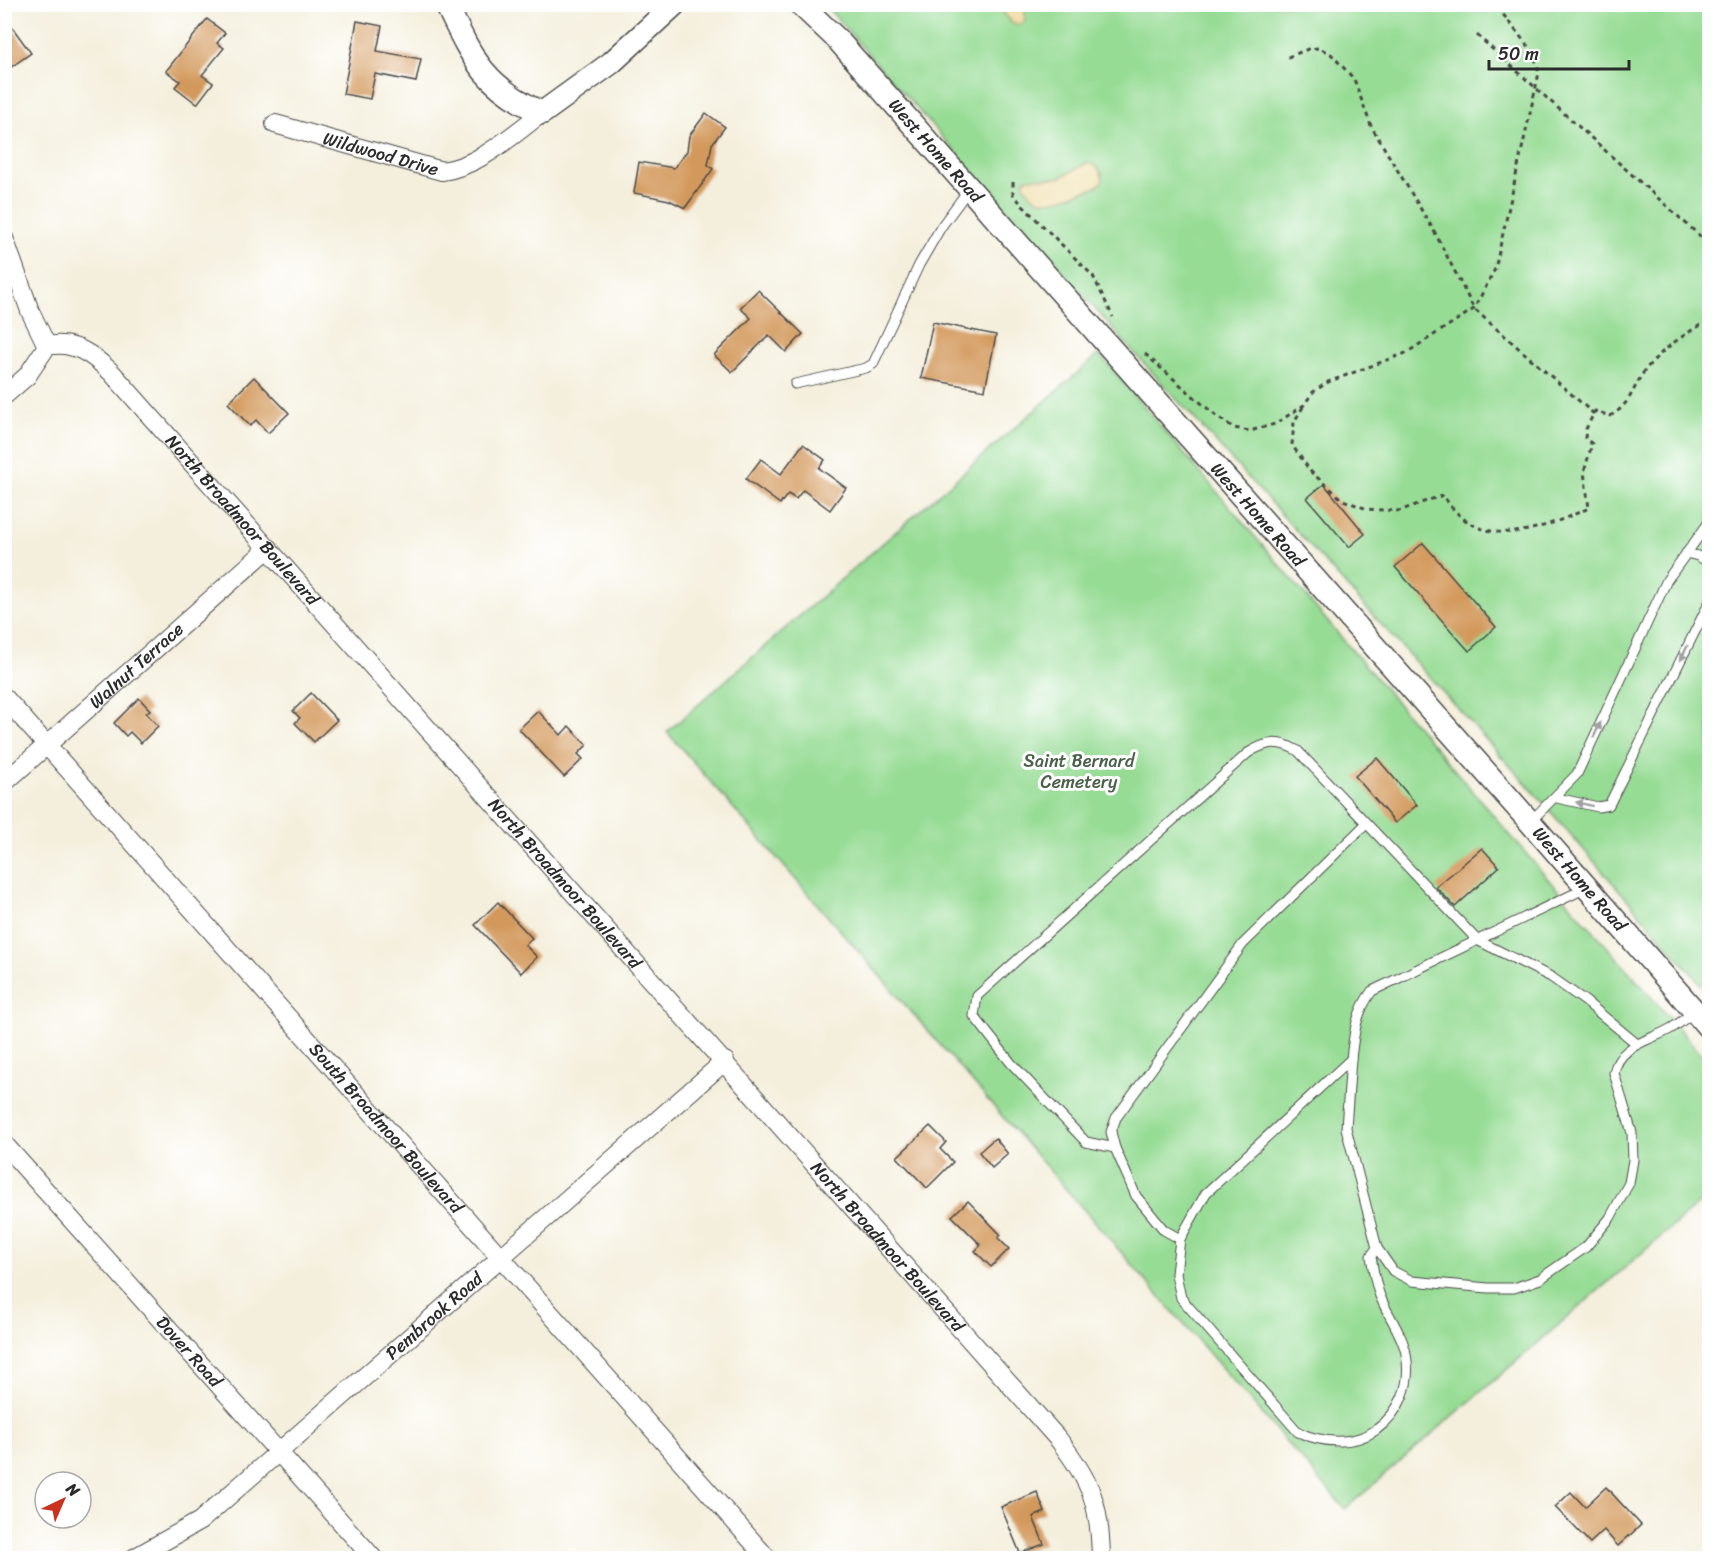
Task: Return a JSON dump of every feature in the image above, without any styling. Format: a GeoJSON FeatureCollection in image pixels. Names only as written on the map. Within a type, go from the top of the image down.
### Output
{"type":"FeatureCollection","features":[{"type":"Feature","properties":{"kind":"street"},"geometry":{"type":"LineString","coordinates":[[446,4],[473,60],[487,77],[503,92],[543,113],[611,63],[675,4]]}},
{"type":"Feature","properties":{"kind":"street","name":"West Home Road"},"geometry":{"type":"LineString","coordinates":[[800,4],[837,39],[1588,887],[1710,1029]]}},
{"type":"Feature","properties":{"kind":"street","name":"Wildwood Drive"},"geometry":{"type":"LineString","coordinates":[[275,124],[442,171],[459,168],[482,156],[543,113]]}},
{"type":"Feature","properties":{"kind":"street"},"geometry":{"type":"LineString","coordinates":[[4,238],[30,311],[47,346],[27,376],[4,396]]}},
{"type":"Feature","properties":{"kind":"street","name":"North Broadmoor Boulevard"},"geometry":{"type":"LineString","coordinates":[[47,346],[71,345],[97,359],[269,548],[725,1061],[1072,1457],[1089,1486],[1097,1506],[1101,1558]]}},
{"type":"Feature","properties":{"kind":"street","name":"Walnut Terrace"},"geometry":{"type":"LineString","coordinates":[[4,783],[269,548]]}},
{"type":"Feature","properties":{"kind":"street","name":"South Broadmoor Boulevard"},"geometry":{"type":"LineString","coordinates":[[4,697],[766,1558]]}},
{"type":"Feature","properties":{"kind":"street","name":"Pembrook Road"},"geometry":{"type":"LineString","coordinates":[[134,1558],[200,1521],[725,1061]]}},
{"type":"Feature","properties":{"kind":"street","name":"Dover Road"},"geometry":{"type":"LineString","coordinates":[[4,1144],[278,1455],[373,1558]]}},
{"type":"Feature","properties":{"kind":"lane"},"geometry":{"type":"LineString","coordinates":[[795,384],[866,368],[873,364],[919,265],[941,227],[969,189]]}},
{"type":"Feature","properties":{"kind":"lane"},"geometry":{"type":"LineString","coordinates":[[1530,822],[1557,798],[1577,774],[1667,580],[1710,521]]}},
{"type":"Feature","properties":{"kind":"lane"},"geometry":{"type":"LineString","coordinates":[[1686,553],[1710,563]]}},
{"type":"Feature","properties":{"kind":"lane"},"geometry":{"type":"LineString","coordinates":[[1557,798],[1598,807],[1609,805],[1710,601]]}},
{"type":"Feature","properties":{"kind":"lane"},"geometry":{"type":"LineString","coordinates":[[1115,1148],[1086,1142],[1011,1063],[974,1016],[977,996],[1259,745],[1273,741],[1286,744],[1298,751],[1477,940],[1551,976],[1594,1007],[1637,1044]]}},
{"type":"Feature","properties":{"kind":"lane"},"geometry":{"type":"LineString","coordinates":[[1180,1239],[1164,1230],[1150,1216],[1136,1196],[1115,1148],[1111,1131],[1116,1118],[1243,944],[1366,824]]}},
{"type":"Feature","properties":{"kind":"lane"},"geometry":{"type":"LineString","coordinates":[[1588,887],[1372,991],[1362,1005],[1355,1024],[1346,1128],[1377,1248],[1393,1271],[1412,1281],[1514,1288],[1540,1279],[1586,1247],[1610,1218],[1629,1182],[1634,1160],[1632,1133],[1614,1073],[1616,1064],[1637,1044],[1669,1030],[1694,1011]]}},
{"type":"Feature","properties":{"kind":"lane"},"geometry":{"type":"LineString","coordinates":[[1351,1059],[1206,1193],[1180,1239],[1176,1274],[1181,1298],[1298,1432],[1313,1439],[1335,1442],[1369,1435],[1389,1420],[1403,1400],[1407,1373],[1406,1352],[1379,1293],[1371,1256],[1377,1248]]}},
{"type":"Feature","properties":{"kind":"path"},"geometry":{"type":"LineString","coordinates":[[1495,4],[1534,54],[1539,72],[1495,269],[1474,309],[1406,352],[1328,382],[1313,392],[1294,422],[1292,445],[1311,472],[1343,500],[1367,509],[1400,511],[1443,495],[1454,512],[1467,524],[1493,532],[1522,532],[1556,523],[1589,508],[1584,472],[1592,444],[1586,438],[1586,429],[1595,411],[1611,416],[1617,413],[1635,391],[1645,370],[1652,362],[1710,320]]}},
{"type":"Feature","properties":{"kind":"path"},"geometry":{"type":"LineString","coordinates":[[1477,35],[1710,245]]}},
{"type":"Feature","properties":{"kind":"path"},"geometry":{"type":"LineString","coordinates":[[1288,57],[1308,49],[1319,48],[1331,54],[1354,79],[1371,126],[1434,231],[1474,309],[1594,414]]}},
{"type":"Feature","properties":{"kind":"path"},"geometry":{"type":"LineString","coordinates":[[1013,182],[1014,194],[1023,206],[1093,276],[1115,321]]}},
{"type":"Feature","properties":{"kind":"path"},"geometry":{"type":"LineString","coordinates":[[1143,352],[1215,415],[1234,428],[1250,431],[1262,429],[1275,424],[1304,405]]}},
{"type":"Feature","properties":{"kind":"green space"},"geometry":{"type":"Polygon","coordinates":[[[825,5],[1709,5],[1709,993],[1530,788],[1120,337],[825,5]]]}},
{"type":"Feature","properties":{"kind":"green space","name":"Saint Bernard Cemetery"},"geometry":{"type":"Polygon","coordinates":[[[1099,354],[1540,870],[1709,1063],[1709,1195],[1345,1509],[667,732],[1099,354]]]}},
{"type":"Feature","properties":{"kind":"sand"},"geometry":{"type":"Polygon","coordinates":[[[1003,5],[1025,5],[1025,21],[1020,25],[1012,23],[1003,12],[1003,5]]]}},
{"type":"Feature","properties":{"kind":"sand"},"geometry":{"type":"Polygon","coordinates":[[[1087,163],[1101,172],[1102,182],[1098,186],[1065,198],[1050,201],[1035,198],[1024,184],[1024,180],[1028,178],[1059,178],[1087,163]]]}},
{"type":"Feature","properties":{"kind":"building"},"geometry":{"type":"Polygon","coordinates":[[[4,16],[31,53],[4,72],[4,16]]]}},
{"type":"Feature","properties":{"kind":"building"},"geometry":{"type":"Polygon","coordinates":[[[207,19],[225,33],[217,43],[224,48],[202,75],[213,83],[197,104],[175,87],[180,81],[166,71],[207,19]]]}},
{"type":"Feature","properties":{"kind":"building"},"geometry":{"type":"Polygon","coordinates":[[[357,21],[382,26],[377,51],[421,59],[416,82],[375,74],[370,99],[343,94],[357,21]]]}},
{"type":"Feature","properties":{"kind":"building"},"geometry":{"type":"Polygon","coordinates":[[[706,113],[725,127],[712,144],[708,165],[713,169],[685,208],[669,200],[634,193],[639,162],[674,168],[687,151],[689,136],[706,113]]]}},
{"type":"Feature","properties":{"kind":"building"},"geometry":{"type":"Polygon","coordinates":[[[758,290],[803,334],[786,352],[769,335],[732,372],[714,355],[751,318],[740,308],[758,290]]]}},
{"type":"Feature","properties":{"kind":"building"},"geometry":{"type":"Polygon","coordinates":[[[933,322],[996,335],[985,390],[921,378],[933,322]]]}},
{"type":"Feature","properties":{"kind":"building"},"geometry":{"type":"Polygon","coordinates":[[[254,377],[289,413],[268,433],[256,420],[250,426],[228,403],[254,377]]]}},
{"type":"Feature","properties":{"kind":"building"},"geometry":{"type":"Polygon","coordinates":[[[803,444],[825,460],[819,468],[846,488],[830,510],[803,490],[796,499],[788,494],[780,504],[746,479],[761,459],[781,474],[803,444]]]}},
{"type":"Feature","properties":{"kind":"building"},"geometry":{"type":"Polygon","coordinates":[[[1324,484],[1365,534],[1349,547],[1307,498],[1324,484]]]}},
{"type":"Feature","properties":{"kind":"building"},"geometry":{"type":"Polygon","coordinates":[[[1423,543],[1496,627],[1469,651],[1395,567],[1423,543]]]}},
{"type":"Feature","properties":{"kind":"building"},"geometry":{"type":"Polygon","coordinates":[[[311,693],[337,720],[314,742],[295,723],[300,718],[293,711],[311,693]]]}},
{"type":"Feature","properties":{"kind":"building"},"geometry":{"type":"Polygon","coordinates":[[[139,698],[150,710],[146,713],[158,726],[141,743],[130,732],[126,736],[114,723],[139,698]]]}},
{"type":"Feature","properties":{"kind":"building"},"geometry":{"type":"Polygon","coordinates":[[[538,711],[561,735],[569,726],[587,745],[578,754],[583,759],[564,777],[519,729],[538,711]]]}},
{"type":"Feature","properties":{"kind":"building"},"geometry":{"type":"Polygon","coordinates":[[[1377,758],[1417,805],[1395,823],[1355,776],[1377,758]]]}},
{"type":"Feature","properties":{"kind":"building"},"geometry":{"type":"Polygon","coordinates":[[[1482,848],[1499,867],[1455,907],[1436,887],[1482,848]]]}},
{"type":"Feature","properties":{"kind":"building"},"geometry":{"type":"Polygon","coordinates":[[[498,902],[532,938],[525,945],[537,957],[521,973],[475,925],[498,902]]]}},
{"type":"Feature","properties":{"kind":"building"},"geometry":{"type":"Polygon","coordinates":[[[930,1126],[946,1142],[940,1149],[953,1162],[927,1188],[897,1157],[930,1126]]]}},
{"type":"Feature","properties":{"kind":"building"},"geometry":{"type":"Polygon","coordinates":[[[995,1138],[1008,1154],[992,1168],[979,1152],[995,1138]]]}},
{"type":"Feature","properties":{"kind":"building"},"geometry":{"type":"Polygon","coordinates":[[[968,1201],[1001,1235],[998,1238],[1009,1249],[991,1267],[975,1251],[981,1245],[952,1216],[968,1201]]]}},
{"type":"Feature","properties":{"kind":"building"},"geometry":{"type":"Polygon","coordinates":[[[1606,1487],[1641,1525],[1618,1546],[1604,1530],[1590,1543],[1555,1507],[1571,1492],[1585,1507],[1606,1487]]]}},
{"type":"Feature","properties":{"kind":"building"},"geometry":{"type":"Polygon","coordinates":[[[1037,1492],[1045,1512],[1033,1517],[1044,1544],[1020,1553],[1001,1507],[1037,1492]]]}}]}
